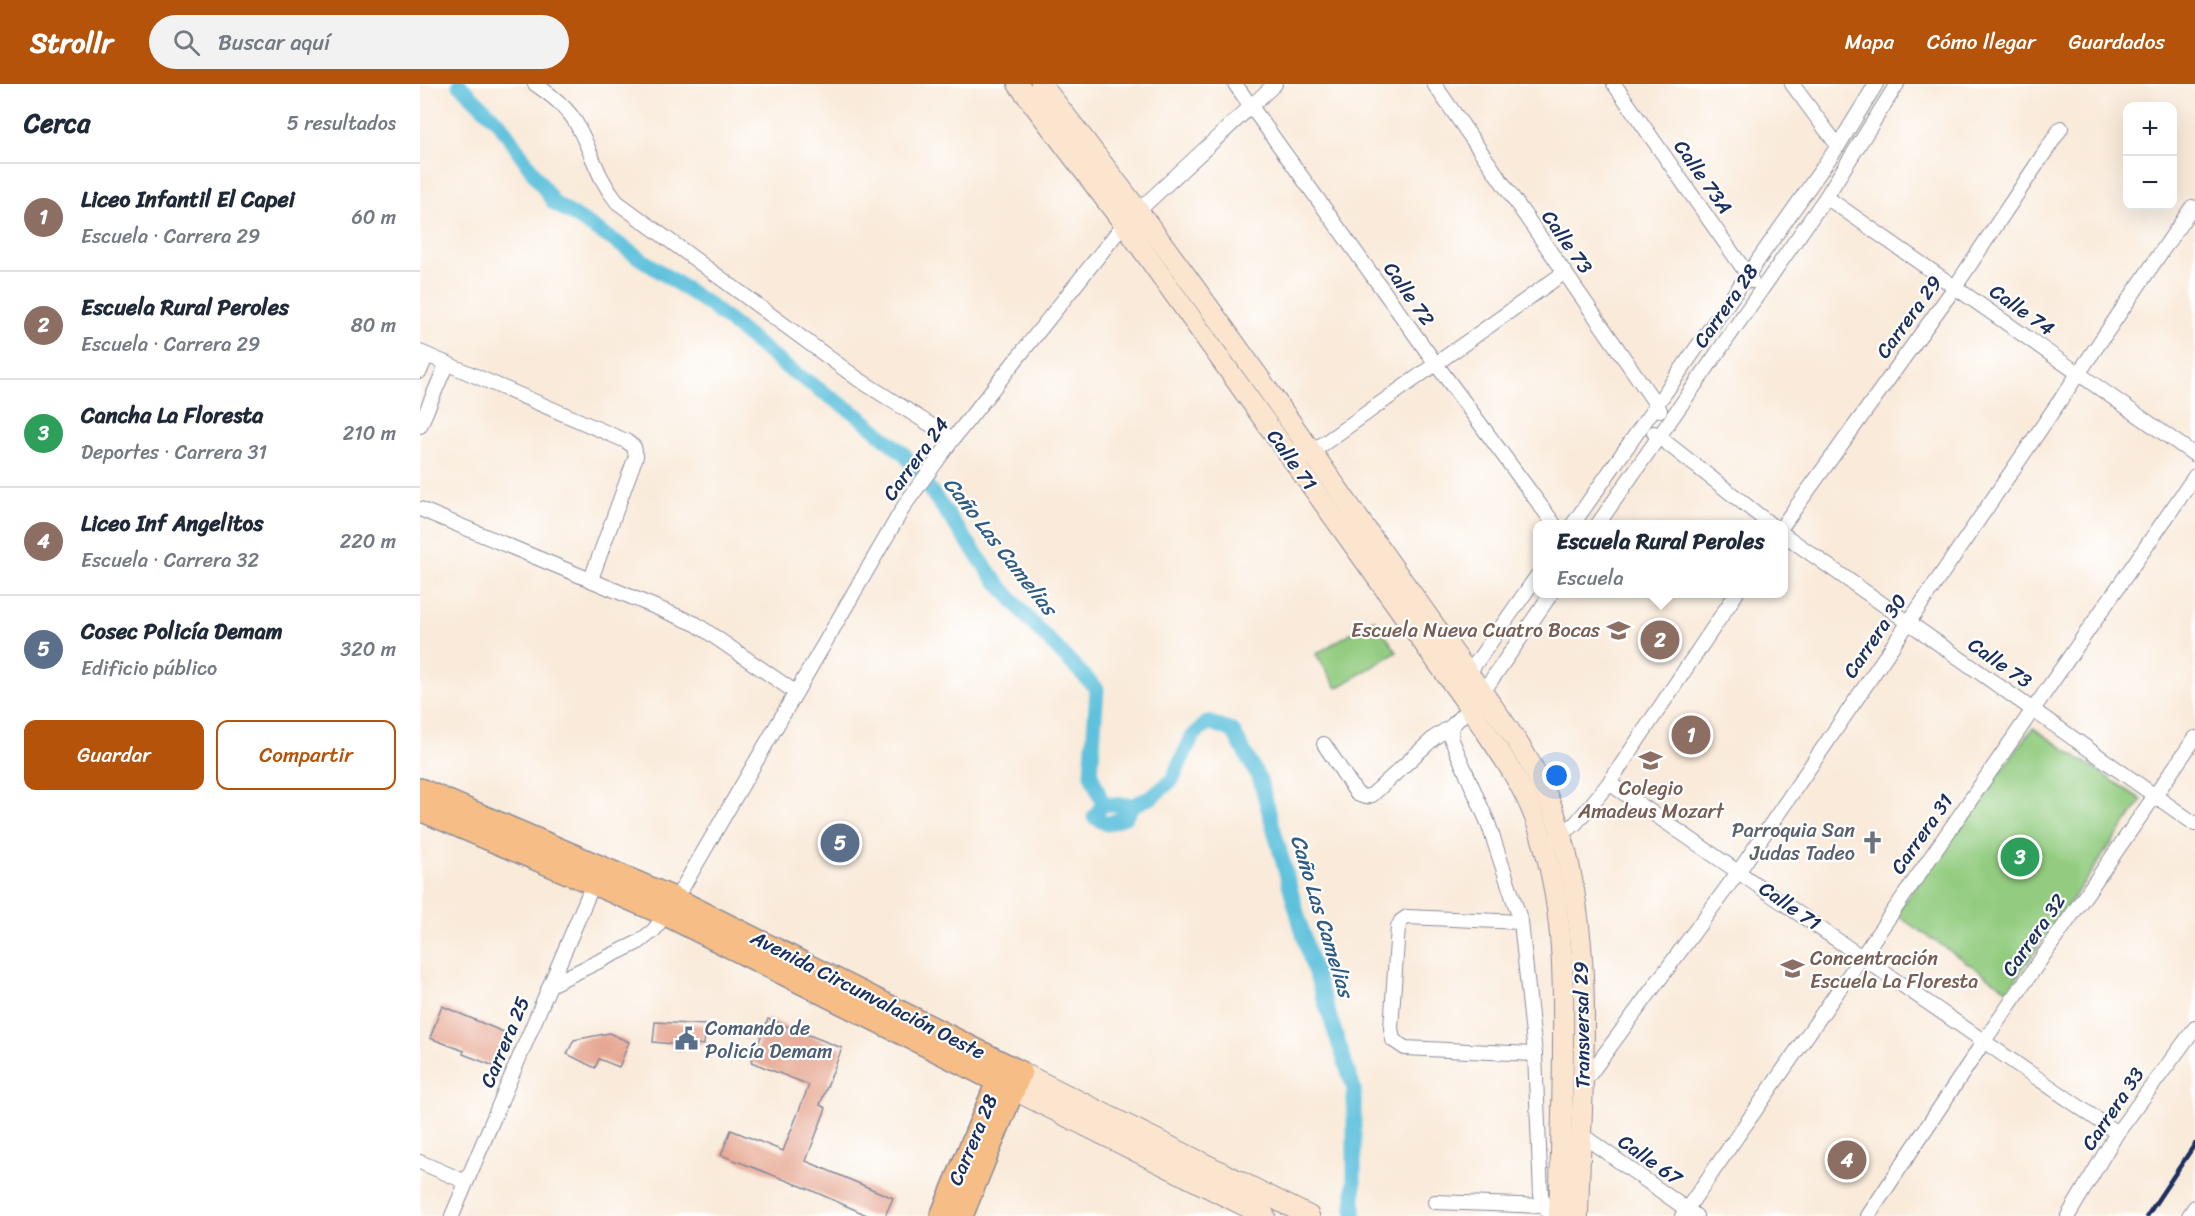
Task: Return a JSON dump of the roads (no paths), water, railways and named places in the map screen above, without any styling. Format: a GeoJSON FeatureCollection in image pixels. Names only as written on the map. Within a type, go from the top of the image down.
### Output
{"type":"FeatureCollection","features":[{"type":"Feature","properties":{"kind":"main road","name":"Calle 71"},"geometry":{"type":"LineString","coordinates":[[1018,84],[1124,224],[1470,708],[1521,787],[1545,848]]}},
{"type":"Feature","properties":{"kind":"main road","name":"Calle 71"},"geometry":{"type":"LineString","coordinates":[[1041,84],[1137,209],[1483,692],[1539,777],[1562,835]]}},
{"type":"Feature","properties":{"kind":"main road","name":"Avenida Circunvalación Oeste"},"geometry":{"type":"LineString","coordinates":[[420,789],[671,907],[1009,1077],[1265,1216]]}},
{"type":"Feature","properties":{"kind":"main road","name":"Avenida Circunvalación Oeste"},"geometry":{"type":"LineString","coordinates":[[420,810],[593,884],[671,907]]}},
{"type":"Feature","properties":{"kind":"main road","name":"Transversal 29"},"geometry":{"type":"LineString","coordinates":[[1562,835],[1579,924],[1583,975],[1584,1082],[1578,1216]]}},
{"type":"Feature","properties":{"kind":"main road","name":"Transversal 29"},"geometry":{"type":"LineString","coordinates":[[1545,848],[1553,878],[1564,975],[1563,1091],[1550,1213]]}},
{"type":"Feature","properties":{"kind":"main road","name":"Avenida Circunvalación Oeste"},"geometry":{"type":"LineString","coordinates":[[1009,1077],[1310,1216]]}},
{"type":"Feature","properties":{"kind":"main road","name":"Carrera 28"},"geometry":{"type":"LineString","coordinates":[[941,1216],[1009,1077]]}},
{"type":"Feature","properties":{"kind":"main road","name":"Carrera 28"},"geometry":{"type":"LineString","coordinates":[[962,1216],[1009,1077]]}},
{"type":"Feature","properties":{"kind":"street"},"geometry":{"type":"LineString","coordinates":[[536,84],[553,96],[576,121],[605,188],[617,202],[858,379],[953,439]]}},
{"type":"Feature","properties":{"kind":"street","name":"Calle 72"},"geometry":{"type":"LineString","coordinates":[[1235,84],[1550,520]]}},
{"type":"Feature","properties":{"kind":"street","name":"Carrera 24"},"geometry":{"type":"LineString","coordinates":[[550,985],[639,942],[654,930],[671,907],[906,503],[935,461],[1137,209],[1275,84]]}},
{"type":"Feature","properties":{"kind":"street","name":"Calle 73"},"geometry":{"type":"LineString","coordinates":[[1434,84],[1656,405],[1670,421]]}},
{"type":"Feature","properties":{"kind":"street","name":"Calle 73A"},"geometry":{"type":"LineString","coordinates":[[1614,84],[1760,291]]}},
{"type":"Feature","properties":{"kind":"street"},"geometry":{"type":"LineString","coordinates":[[1792,84],[1838,146]]}},
{"type":"Feature","properties":{"kind":"street","name":"Carrera 28"},"geometry":{"type":"LineString","coordinates":[[1577,520],[1838,146],[1876,84]]}},
{"type":"Feature","properties":{"kind":"street","name":"Carrera 28"},"geometry":{"type":"LineString","coordinates":[[1601,520],[1826,197],[1897,84]]}},
{"type":"Feature","properties":{"kind":"street","name":"Carrera 29"},"geometry":{"type":"LineString","coordinates":[[1787,520],[1955,287],[2061,128]]}},
{"type":"Feature","properties":{"kind":"street","name":"Calle 74"},"geometry":{"type":"LineString","coordinates":[[1826,197],[2195,455]]}},
{"type":"Feature","properties":{"kind":"street","name":"Carrera 30"},"geometry":{"type":"LineString","coordinates":[[1584,1082],[1739,871],[2192,207]]}},
{"type":"Feature","properties":{"kind":"street"},"geometry":{"type":"LineString","coordinates":[[1295,464],[1565,272]]}},
{"type":"Feature","properties":{"kind":"street"},"geometry":{"type":"LineString","coordinates":[[420,372],[423,354],[626,441],[634,447],[636,456],[591,579]]}},
{"type":"Feature","properties":{"kind":"street"},"geometry":{"type":"LineString","coordinates":[[420,426],[447,363]]}},
{"type":"Feature","properties":{"kind":"street"},"geometry":{"type":"LineString","coordinates":[[1644,424],[1764,520]]}},
{"type":"Feature","properties":{"kind":"street","name":"Carrera 31"},"geometry":{"type":"LineString","coordinates":[[1688,1214],[1861,956],[2195,476]]}},
{"type":"Feature","properties":{"kind":"street"},"geometry":{"type":"LineString","coordinates":[[420,509],[696,624],[795,692]]}},
{"type":"Feature","properties":{"kind":"street","name":"Calle 73"},"geometry":{"type":"LineString","coordinates":[[1788,538],[2195,824]]}},
{"type":"Feature","properties":{"kind":"street"},"geometry":{"type":"LineString","coordinates":[[1457,690],[1533,582]]}},
{"type":"Feature","properties":{"kind":"street"},"geometry":{"type":"LineString","coordinates":[[1324,744],[1357,794],[1365,797],[1372,795],[1470,708],[1548,598]]}},
{"type":"Feature","properties":{"kind":"street"},"geometry":{"type":"LineString","coordinates":[[1545,848],[1587,811],[1609,783],[1733,598]]}},
{"type":"Feature","properties":{"kind":"street"},"geometry":{"type":"LineString","coordinates":[[1452,726],[1452,738],[1488,823],[1521,922],[1535,1054],[1541,1195],[1550,1213]]}},
{"type":"Feature","properties":{"kind":"street","name":"Carrera 32"},"geometry":{"type":"LineString","coordinates":[[1868,1216],[1984,1041],[2195,738]]}},
{"type":"Feature","properties":{"kind":"street","name":"Calle 71"},"geometry":{"type":"LineString","coordinates":[[1609,783],[2118,1133]]}},
{"type":"Feature","properties":{"kind":"street","name":"Carrera 25"},"geometry":{"type":"LineString","coordinates":[[452,1216],[593,884]]}},
{"type":"Feature","properties":{"kind":"street"},"geometry":{"type":"LineString","coordinates":[[1521,922],[1429,917],[1407,917],[1401,921],[1398,927],[1391,1028],[1393,1040],[1405,1048],[1535,1054]]}},
{"type":"Feature","properties":{"kind":"street","name":"Carrera 33"},"geometry":{"type":"LineString","coordinates":[[2068,1216],[2118,1133],[2195,1028]]}},
{"type":"Feature","properties":{"kind":"street","name":"Calle 67"},"geometry":{"type":"LineString","coordinates":[[1582,1135],[1688,1214]]}},
{"type":"Feature","properties":{"kind":"street"},"geometry":{"type":"LineString","coordinates":[[420,1162],[466,1182]]}},
{"type":"Feature","properties":{"kind":"street"},"geometry":{"type":"LineString","coordinates":[[1435,1202],[1550,1213]]}},
{"type":"Feature","properties":{"kind":"street"},"geometry":{"type":"LineString","coordinates":[[2189,1216],[2195,1207]]}},
{"type":"Feature","properties":{"kind":"waterway","name":"Caño Las Camelias"},"geometry":{"type":"LineString","coordinates":[[459,84],[500,124],[554,203],[708,304],[786,367],[860,417],[905,455],[992,576],[1032,623],[1097,689],[1091,774],[1103,804],[1133,805],[1152,797],[1172,780],[1192,737],[1208,722],[1233,731],[1260,780],[1308,952],[1354,1089],[1354,1216]]}},
{"type":"Feature","properties":{"kind":"waterway"},"geometry":{"type":"LineString","coordinates":[[1103,804],[1094,817],[1107,824],[1125,817],[1133,805]]}},
{"type":"Feature","properties":{"kind":"railway"},"geometry":{"type":"LineString","coordinates":[[2147,1216],[2195,1144]]}},
{"type":"Feature","properties":{"kind":"place","name":"Escuela Nueva Cuatro Bocas"},"geometry":{"type":"Point","coordinates":[1618,630]}},
{"type":"Feature","properties":{"kind":"place","name":"Escuela Rural Peroles"},"geometry":{"type":"Point","coordinates":[1660,640]}},
{"type":"Feature","properties":{"kind":"place","name":"Liceo Infantil El Capei"},"geometry":{"type":"Point","coordinates":[1691,735]}},
{"type":"Feature","properties":{"kind":"place","name":"Colegio Amadeus Mozart"},"geometry":{"type":"Point","coordinates":[1651,760]}},
{"type":"Feature","properties":{"kind":"place","name":"Parroquia San Judas Tadeo"},"geometry":{"type":"Point","coordinates":[1873,842]}},
{"type":"Feature","properties":{"kind":"place","name":"Cosec Policía Demam"},"geometry":{"type":"Point","coordinates":[840,843]}},
{"type":"Feature","properties":{"kind":"place","name":"Cancha La Floresta"},"geometry":{"type":"Point","coordinates":[2020,857]}},
{"type":"Feature","properties":{"kind":"place","name":"Concentración Escuela La Floresta"},"geometry":{"type":"Point","coordinates":[1792,969]}},
{"type":"Feature","properties":{"kind":"place","name":"Comando de Policía Demam"},"geometry":{"type":"Point","coordinates":[687,1039]}},
{"type":"Feature","properties":{"kind":"place","name":"Liceo Inf Angelitos"},"geometry":{"type":"Point","coordinates":[1847,1160]}}]}
